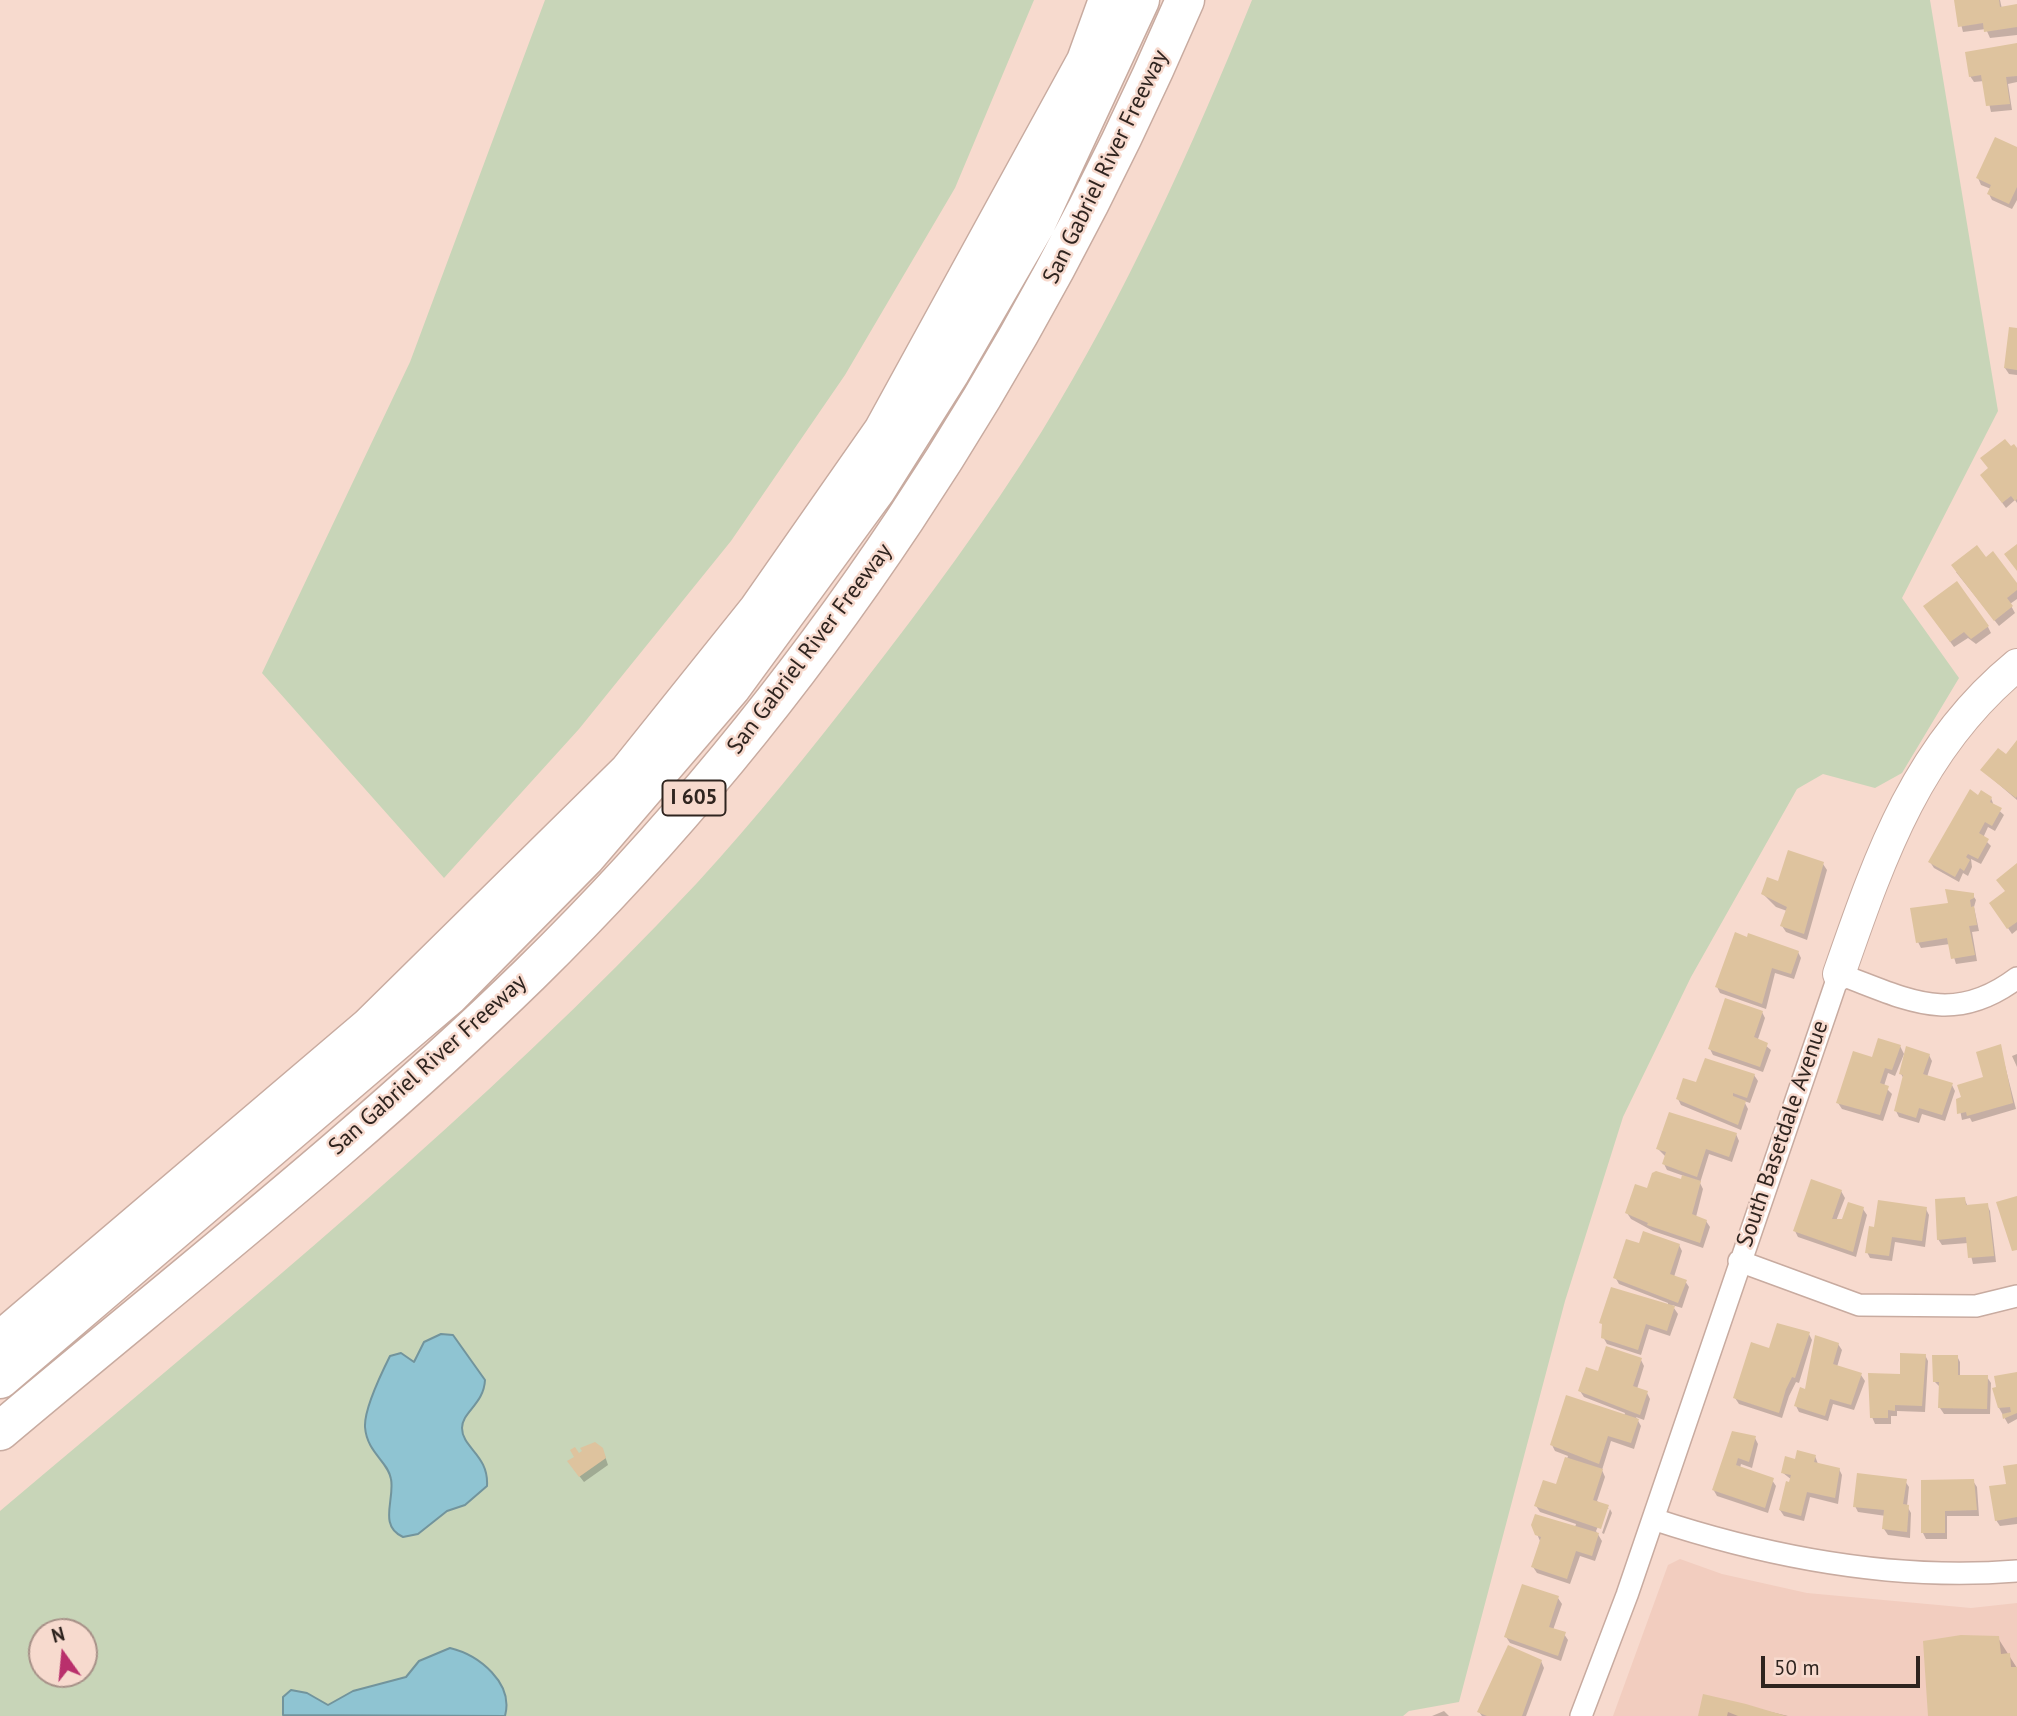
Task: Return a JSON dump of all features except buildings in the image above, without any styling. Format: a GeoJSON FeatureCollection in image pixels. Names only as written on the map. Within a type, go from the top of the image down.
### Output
{"type":"FeatureCollection","features":[{"type":"Feature","properties":{"kind":"highway","name":"I 605"},"geometry":{"type":"LineString","coordinates":[[0,1341],[369,1027],[629,771],[758,610],[883,431],[1086,61],[1108,0]]}},
{"type":"Feature","properties":{"kind":"highway"},"geometry":{"type":"LineString","coordinates":[[0,1379],[450,995],[586,857],[658,777],[731,688],[802,594],[876,490],[951,371],[1036,224],[1140,0]]}},
{"type":"Feature","properties":{"kind":"highway"},"geometry":{"type":"LineString","coordinates":[[0,1399],[409,1059],[506,970],[695,766],[836,586],[979,368],[1084,173],[1162,0]]}},
{"type":"Feature","properties":{"kind":"highway","name":"San Gabriel River Freeway"},"geometry":{"type":"LineString","coordinates":[[0,1431],[447,1052],[602,900],[752,729],[860,587],[933,479],[996,378],[1105,178],[1185,0]]}},
{"type":"Feature","properties":{"kind":"street","name":"South Basetdale Avenue"},"geometry":{"type":"LineString","coordinates":[[1581,1716],[1612,1639],[1739,1261],[1880,858],[1910,793],[1945,739],[1994,684],[2017,665]]}},
{"type":"Feature","properties":{"kind":"street"},"geometry":{"type":"LineString","coordinates":[[1839,974],[1912,1001],[1956,1007],[1998,992],[2017,978]]}},
{"type":"Feature","properties":{"kind":"street"},"geometry":{"type":"LineString","coordinates":[[1739,1261],[1859,1305],[1976,1307],[2017,1296]]}},
{"type":"Feature","properties":{"kind":"street"},"geometry":{"type":"LineString","coordinates":[[1653,1519],[1726,1543],[1806,1560],[1890,1570],[1971,1575],[2017,1571]]}},
{"type":"Feature","properties":{"kind":"shaded area"},"geometry":{"type":"Polygon","coordinates":[[[1680,1559],[1722,1574],[1807,1593],[1971,1608],[2017,1603],[2017,1716],[1613,1716],[1668,1565],[1680,1559]]]}},
{"type":"Feature","properties":{"kind":"green space"},"geometry":{"type":"Polygon","coordinates":[[[545,0],[1034,0],[955,188],[845,375],[731,541],[579,729],[444,878],[262,673],[410,362],[545,0]]]}},
{"type":"Feature","properties":{"kind":"green space"},"geometry":{"type":"Polygon","coordinates":[[[1252,0],[1930,0],[1998,411],[1902,598],[1959,678],[1902,773],[1875,788],[1823,774],[1797,789],[1691,977],[1623,1117],[1565,1301],[1459,1702],[1409,1711],[1403,1716],[0,1716],[0,1511],[269,1284],[445,1129],[615,967],[697,883],[803,759],[887,652],[1000,496],[1042,431],[1102,327],[1181,165],[1252,0]]]}},
{"type":"Feature","properties":{"kind":"water"},"geometry":{"type":"Polygon","coordinates":[[[441,1334],[453,1335],[485,1380],[481,1395],[465,1417],[462,1428],[466,1441],[484,1467],[487,1486],[465,1505],[447,1511],[418,1534],[403,1537],[391,1526],[391,1479],[386,1467],[369,1444],[365,1419],[390,1356],[401,1353],[414,1362],[424,1342],[441,1334]]]}},
{"type":"Feature","properties":{"kind":"water"},"geometry":{"type":"Polygon","coordinates":[[[450,1648],[472,1657],[492,1672],[504,1692],[505,1716],[283,1715],[283,1697],[291,1690],[307,1693],[328,1705],[353,1691],[406,1677],[419,1661],[450,1648]]]}}]}
